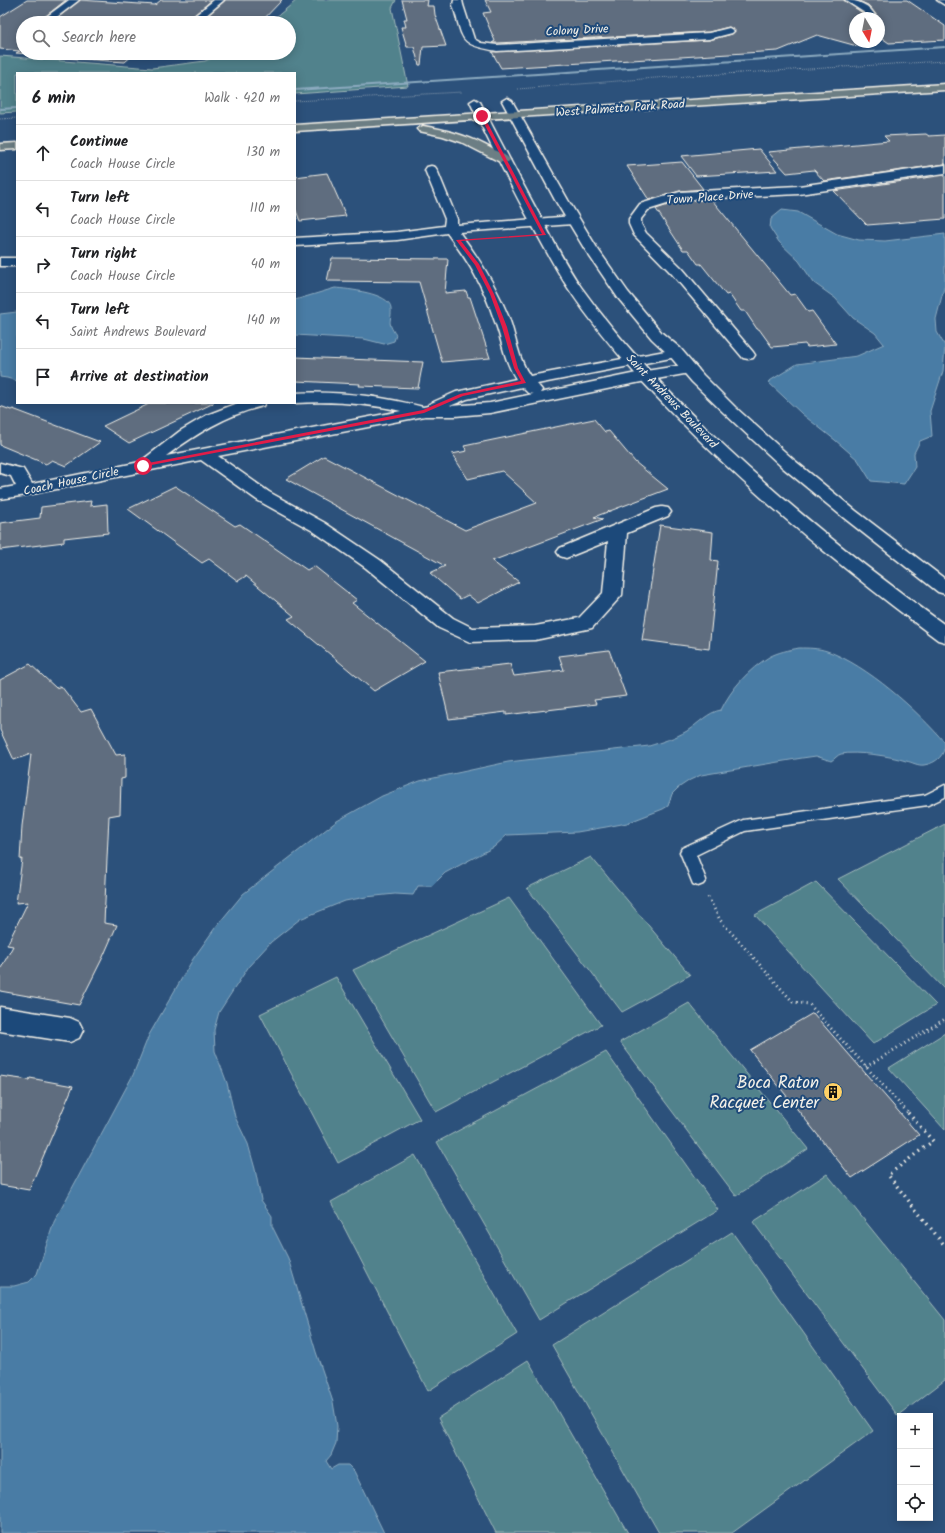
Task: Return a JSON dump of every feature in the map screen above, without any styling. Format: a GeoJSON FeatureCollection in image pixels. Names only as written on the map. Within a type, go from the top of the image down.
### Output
{"type":"FeatureCollection","features":[{"type":"Feature","properties":{"kind":"main road","name":"West Palmetto Park Road"},"geometry":{"type":"LineString","coordinates":[[462,103],[505,103],[945,86]]}},
{"type":"Feature","properties":{"kind":"main road","name":"West Palmetto Park Road"},"geometry":{"type":"LineString","coordinates":[[296,128],[482,116],[505,103]]}},
{"type":"Feature","properties":{"kind":"main road"},"geometry":{"type":"LineString","coordinates":[[332,126],[417,129],[444,132],[471,141],[504,160]]}},
{"type":"Feature","properties":{"kind":"main road"},"geometry":{"type":"LineString","coordinates":[[0,147],[16,146]]}},
{"type":"Feature","properties":{"kind":"street"},"geometry":{"type":"LineString","coordinates":[[53,16],[75,0]]}},
{"type":"Feature","properties":{"kind":"street"},"geometry":{"type":"LineString","coordinates":[[200,16],[220,0]]}},
{"type":"Feature","properties":{"kind":"street","name":"Colony Drive"},"geometry":{"type":"LineString","coordinates":[[458,0],[458,6],[470,41],[482,46],[497,48],[709,36],[729,30]]}},
{"type":"Feature","properties":{"kind":"street"},"geometry":{"type":"LineString","coordinates":[[849,0],[870,12]]}},
{"type":"Feature","properties":{"kind":"street"},"geometry":{"type":"LineString","coordinates":[[941,0],[945,2]]}},
{"type":"Feature","properties":{"kind":"street","name":"Saint Andrews Boulevard"},"geometry":{"type":"LineString","coordinates":[[475,102],[504,160],[556,231],[624,295],[658,336],[751,430],[811,483],[883,541],[945,588]]}},
{"type":"Feature","properties":{"kind":"street","name":"Saint Andrews Boulevard"},"geometry":{"type":"LineString","coordinates":[[505,103],[556,231],[557,261],[582,299],[634,362],[703,435],[761,489],[830,548],[945,635]]}},
{"type":"Feature","properties":{"kind":"street","name":"Town Place Drive"},"geometry":{"type":"LineString","coordinates":[[748,355],[677,271],[640,235],[635,224],[635,219],[639,212],[660,200],[680,196],[758,193],[838,186],[945,169]]}},
{"type":"Feature","properties":{"kind":"street"},"geometry":{"type":"LineString","coordinates":[[431,170],[453,229],[477,264],[492,294],[505,327],[516,368],[524,382],[542,397]]}},
{"type":"Feature","properties":{"kind":"street"},"geometry":{"type":"LineString","coordinates":[[413,222],[453,229],[517,237]]}},
{"type":"Feature","properties":{"kind":"street"},"geometry":{"type":"LineString","coordinates":[[296,242],[397,236],[418,240],[453,229],[556,231]]}},
{"type":"Feature","properties":{"kind":"street"},"geometry":{"type":"LineString","coordinates":[[0,262],[16,262]]}},
{"type":"Feature","properties":{"kind":"street","name":"Coach House Circle"},"geometry":{"type":"LineString","coordinates":[[424,411],[462,395],[676,354]]}},
{"type":"Feature","properties":{"kind":"street","name":"Coach House Circle"},"geometry":{"type":"LineString","coordinates":[[0,494],[27,490],[424,411],[455,411],[490,408],[646,376],[690,369]]}},
{"type":"Feature","properties":{"kind":"street"},"geometry":{"type":"LineString","coordinates":[[296,398],[314,397],[378,401],[424,411]]}},
{"type":"Feature","properties":{"kind":"street"},"geometry":{"type":"LineString","coordinates":[[143,466],[189,432],[207,421],[240,406],[251,404]]}},
{"type":"Feature","properties":{"kind":"street"},"geometry":{"type":"LineString","coordinates":[[204,454],[263,496],[319,527],[373,564],[446,623],[470,635],[535,633],[585,623],[612,595],[618,531]]}},
{"type":"Feature","properties":{"kind":"street"},"geometry":{"type":"LineString","coordinates":[[0,468],[17,473],[27,490]]}},
{"type":"Feature","properties":{"kind":"street"},"geometry":{"type":"LineString","coordinates":[[566,552],[662,512]]}},
{"type":"Feature","properties":{"kind":"street"},"geometry":{"type":"LineString","coordinates":[[0,1019],[70,1030]]}},
{"type":"Feature","properties":{"kind":"lane"},"geometry":{"type":"LineString","coordinates":[[698,880],[687,852],[743,826],[928,800],[945,790]]}},
{"type":"Feature","properties":{"kind":"path"},"geometry":{"type":"LineString","coordinates":[[511,89],[655,78],[945,61]]}},
{"type":"Feature","properties":{"kind":"path"},"geometry":{"type":"LineString","coordinates":[[296,101],[464,92]]}},
{"type":"Feature","properties":{"kind":"path"},"geometry":{"type":"LineString","coordinates":[[0,119],[16,118]]}},
{"type":"Feature","properties":{"kind":"path"},"geometry":{"type":"LineString","coordinates":[[698,880],[720,920],[793,1002],[809,1004],[933,1141],[888,1175],[945,1246]]}},
{"type":"Feature","properties":{"kind":"path"},"geometry":{"type":"LineString","coordinates":[[866,1067],[945,1019]]}},
{"type":"Feature","properties":{"kind":"green space"},"geometry":{"type":"Polygon","coordinates":[[[297,0],[396,0],[392,8],[408,86],[296,94],[296,72],[16,72],[16,112],[0,113],[0,56],[16,57],[16,60],[51,60],[152,68],[207,60],[296,60],[296,16],[278,16],[297,0]]]}},
{"type":"Feature","properties":{"kind":"green space"},"geometry":{"type":"Polygon","coordinates":[[[945,824],[945,990],[838,879],[945,824]]]}},
{"type":"Feature","properties":{"kind":"green space"},"geometry":{"type":"Polygon","coordinates":[[[591,857],[690,975],[622,1012],[527,888],[591,857]]]}},
{"type":"Feature","properties":{"kind":"green space"},"geometry":{"type":"Polygon","coordinates":[[[816,882],[936,1005],[873,1044],[755,915],[816,882]]]}},
{"type":"Feature","properties":{"kind":"green space"},"geometry":{"type":"Polygon","coordinates":[[[509,898],[601,1025],[436,1112],[353,970],[509,898]]]}},
{"type":"Feature","properties":{"kind":"green space"},"geometry":{"type":"Polygon","coordinates":[[[336,977],[420,1119],[338,1163],[260,1014],[336,977]]]}},
{"type":"Feature","properties":{"kind":"green space"},"geometry":{"type":"Polygon","coordinates":[[[689,1003],[808,1149],[736,1196],[620,1042],[689,1003]]]}},
{"type":"Feature","properties":{"kind":"green space"},"geometry":{"type":"Polygon","coordinates":[[[945,1033],[945,1130],[889,1068],[945,1033]]]}},
{"type":"Feature","properties":{"kind":"green space"},"geometry":{"type":"Polygon","coordinates":[[[606,1052],[718,1210],[539,1320],[437,1142],[606,1052]]]}},
{"type":"Feature","properties":{"kind":"green space"},"geometry":{"type":"Polygon","coordinates":[[[415,1155],[517,1334],[428,1391],[331,1202],[415,1155]]]}},
{"type":"Feature","properties":{"kind":"green space"},"geometry":{"type":"Polygon","coordinates":[[[827,1174],[945,1320],[945,1380],[902,1413],[897,1413],[897,1415],[753,1222],[827,1174]]]}},
{"type":"Feature","properties":{"kind":"green space"},"geometry":{"type":"Polygon","coordinates":[[[732,1232],[873,1431],[732,1533],[659,1533],[552,1345],[732,1232]]]}},
{"type":"Feature","properties":{"kind":"green space"},"geometry":{"type":"Polygon","coordinates":[[[528,1360],[628,1533],[496,1533],[438,1418],[528,1360]]]}},
{"type":"Feature","properties":{"kind":"water"},"geometry":{"type":"Polygon","coordinates":[[[782,210],[798,212],[837,234],[859,240],[885,241],[945,234],[945,284],[936,319],[937,332],[945,346],[943,371],[930,411],[932,436],[920,441],[914,453],[915,467],[904,484],[871,481],[858,460],[802,414],[768,382],[797,364],[857,356],[884,344],[875,333],[853,318],[835,298],[814,283],[799,261],[779,242],[770,228],[771,219],[782,210]]]}},
{"type":"Feature","properties":{"kind":"water"},"geometry":{"type":"Polygon","coordinates":[[[335,288],[349,289],[376,295],[389,303],[391,308],[390,324],[396,335],[394,341],[384,344],[364,339],[296,335],[296,300],[335,288]]]}},
{"type":"Feature","properties":{"kind":"water"},"geometry":{"type":"Polygon","coordinates":[[[16,312],[16,381],[0,377],[0,314],[16,312]]]}},
{"type":"Feature","properties":{"kind":"water"},"geometry":{"type":"Polygon","coordinates":[[[799,648],[827,651],[858,667],[875,678],[906,703],[934,730],[945,743],[942,755],[929,764],[922,765],[883,756],[848,753],[840,755],[831,761],[816,756],[701,775],[678,788],[672,794],[668,806],[627,823],[577,832],[507,835],[494,847],[445,873],[432,886],[418,886],[413,895],[395,894],[345,901],[300,919],[271,942],[249,966],[219,1012],[214,1030],[215,1051],[227,1083],[235,1117],[248,1144],[261,1200],[272,1216],[272,1226],[288,1258],[316,1352],[333,1402],[337,1426],[336,1443],[331,1455],[326,1461],[331,1469],[338,1465],[348,1465],[354,1471],[384,1533],[0,1533],[0,1286],[14,1286],[29,1282],[37,1274],[54,1222],[133,1075],[149,1035],[193,959],[215,928],[243,894],[337,821],[382,796],[420,781],[508,762],[649,746],[673,738],[691,728],[712,713],[721,710],[735,687],[754,667],[776,654],[799,648]]]}},
{"type":"Feature","properties":{"kind":"building"},"geometry":{"type":"Polygon","coordinates":[[[27,0],[66,0],[46,16],[16,16],[16,51],[0,49],[0,17],[27,0]]]}},
{"type":"Feature","properties":{"kind":"building"},"geometry":{"type":"Polygon","coordinates":[[[80,0],[155,5],[161,0],[212,0],[193,16],[60,16],[80,0]]]}},
{"type":"Feature","properties":{"kind":"building"},"geometry":{"type":"Polygon","coordinates":[[[225,0],[282,0],[267,16],[207,16],[225,0]]]}},
{"type":"Feature","properties":{"kind":"building"},"geometry":{"type":"Polygon","coordinates":[[[402,0],[428,0],[427,6],[434,6],[435,15],[446,46],[423,47],[421,65],[419,65],[414,47],[407,47],[401,27],[406,27],[404,19],[407,19],[402,0]]]}},
{"type":"Feature","properties":{"kind":"building"},"geometry":{"type":"Polygon","coordinates":[[[485,0],[844,0],[861,12],[849,12],[849,44],[817,35],[778,51],[501,68],[492,52],[709,40],[732,34],[735,31],[729,27],[709,32],[492,43],[495,41],[483,13],[491,12],[485,0]]]}},
{"type":"Feature","properties":{"kind":"building"},"geometry":{"type":"Polygon","coordinates":[[[856,0],[907,0],[945,26],[945,40],[889,43],[885,40],[885,12],[874,12],[868,5],[856,0]]]}},
{"type":"Feature","properties":{"kind":"building"},"geometry":{"type":"Polygon","coordinates":[[[94,60],[127,60],[125,62],[94,60]]]}},
{"type":"Feature","properties":{"kind":"building"},"geometry":{"type":"Polygon","coordinates":[[[926,134],[929,136],[945,135],[945,164],[824,181],[814,170],[787,173],[768,152],[889,141],[884,136],[926,134]]]}},
{"type":"Feature","properties":{"kind":"building"},"geometry":{"type":"Polygon","coordinates":[[[759,149],[777,171],[696,176],[681,156],[759,149]]]}},
{"type":"Feature","properties":{"kind":"building"},"geometry":{"type":"Polygon","coordinates":[[[682,162],[703,189],[680,191],[649,200],[627,166],[682,162]]]}},
{"type":"Feature","properties":{"kind":"building"},"geometry":{"type":"Polygon","coordinates":[[[327,173],[346,216],[300,221],[296,211],[296,177],[327,173]]]}},
{"type":"Feature","properties":{"kind":"building"},"geometry":{"type":"Polygon","coordinates":[[[945,175],[945,219],[867,225],[834,191],[945,175]]]}},
{"type":"Feature","properties":{"kind":"building"},"geometry":{"type":"Polygon","coordinates":[[[712,200],[790,295],[795,294],[808,312],[812,311],[836,344],[807,347],[805,344],[772,347],[759,329],[757,329],[745,311],[741,311],[729,294],[726,295],[701,264],[698,264],[688,250],[683,250],[656,209],[680,201],[712,200]]]}},
{"type":"Feature","properties":{"kind":"building"},"geometry":{"type":"Polygon","coordinates":[[[332,258],[448,259],[445,293],[466,291],[468,297],[470,297],[490,358],[442,362],[419,282],[327,281],[332,258]]]}},
{"type":"Feature","properties":{"kind":"building"},"geometry":{"type":"Polygon","coordinates":[[[296,357],[423,362],[418,388],[359,386],[360,384],[296,381],[296,357]]]}},
{"type":"Feature","properties":{"kind":"building"},"geometry":{"type":"Polygon","coordinates":[[[149,404],[212,404],[129,443],[103,426],[149,404]]]}},
{"type":"Feature","properties":{"kind":"building"},"geometry":{"type":"Polygon","coordinates":[[[0,406],[11,410],[13,409],[100,442],[66,466],[52,460],[46,464],[0,445],[0,406]]]}},
{"type":"Feature","properties":{"kind":"building"},"geometry":{"type":"Polygon","coordinates":[[[594,419],[605,432],[609,431],[635,462],[668,489],[594,517],[603,519],[492,561],[519,582],[478,603],[468,595],[460,599],[430,573],[445,566],[286,479],[324,456],[465,530],[537,503],[502,471],[468,479],[452,454],[467,451],[464,446],[594,419]]]}},
{"type":"Feature","properties":{"kind":"building"},"geometry":{"type":"Polygon","coordinates":[[[175,486],[235,526],[240,524],[307,570],[314,566],[357,600],[352,603],[425,661],[374,691],[288,619],[294,616],[246,576],[238,581],[209,559],[202,563],[128,509],[175,486]]]}},
{"type":"Feature","properties":{"kind":"building"},"geometry":{"type":"Polygon","coordinates":[[[91,501],[90,506],[107,504],[108,533],[64,538],[64,542],[0,550],[0,523],[40,518],[41,507],[91,501]]]}},
{"type":"Feature","properties":{"kind":"building"},"geometry":{"type":"Polygon","coordinates":[[[660,525],[713,532],[711,560],[718,561],[709,649],[642,640],[660,525]]]}},
{"type":"Feature","properties":{"kind":"building"},"geometry":{"type":"Polygon","coordinates":[[[609,650],[626,696],[594,700],[596,704],[506,715],[506,712],[449,719],[438,672],[510,664],[514,676],[564,670],[559,656],[609,650]]]}},
{"type":"Feature","properties":{"kind":"building"},"geometry":{"type":"Polygon","coordinates":[[[30,664],[56,688],[61,686],[81,712],[91,709],[116,755],[125,754],[125,778],[121,779],[120,814],[109,816],[104,923],[117,925],[79,1005],[0,991],[0,970],[13,946],[7,945],[28,902],[16,903],[22,859],[20,860],[22,826],[31,754],[14,760],[0,730],[0,680],[30,664]]]}},
{"type":"Feature","properties":{"kind":"building","name":"Boca Raton Racquet Center"},"geometry":{"type":"Polygon","coordinates":[[[813,1013],[919,1135],[852,1178],[750,1050],[813,1013]]]}},
{"type":"Feature","properties":{"kind":"building"},"geometry":{"type":"Polygon","coordinates":[[[0,1076],[29,1080],[30,1078],[73,1086],[29,1190],[0,1185],[0,1076]]]}},
{"type":"Feature","properties":{"kind":"waterway"},"geometry":{"type":"LineString","coordinates":[[296,90],[945,47]]}},
{"type":"Feature","properties":{"kind":"waterway"},"geometry":{"type":"LineString","coordinates":[[0,109],[16,108]]}},
{"type":"Feature","properties":{"kind":"place","name":"Boca Raton Racquet Center"},"geometry":{"type":"Point","coordinates":[833,1092]}},
{"type":"Feature","properties":{"kind":"route"},"geometry":{"type":"LineString","coordinates":[[143,466],[424,411],[462,395],[524,382],[516,368],[505,327],[492,294],[477,264],[458,240],[544,235],[482,116]]}}]}
